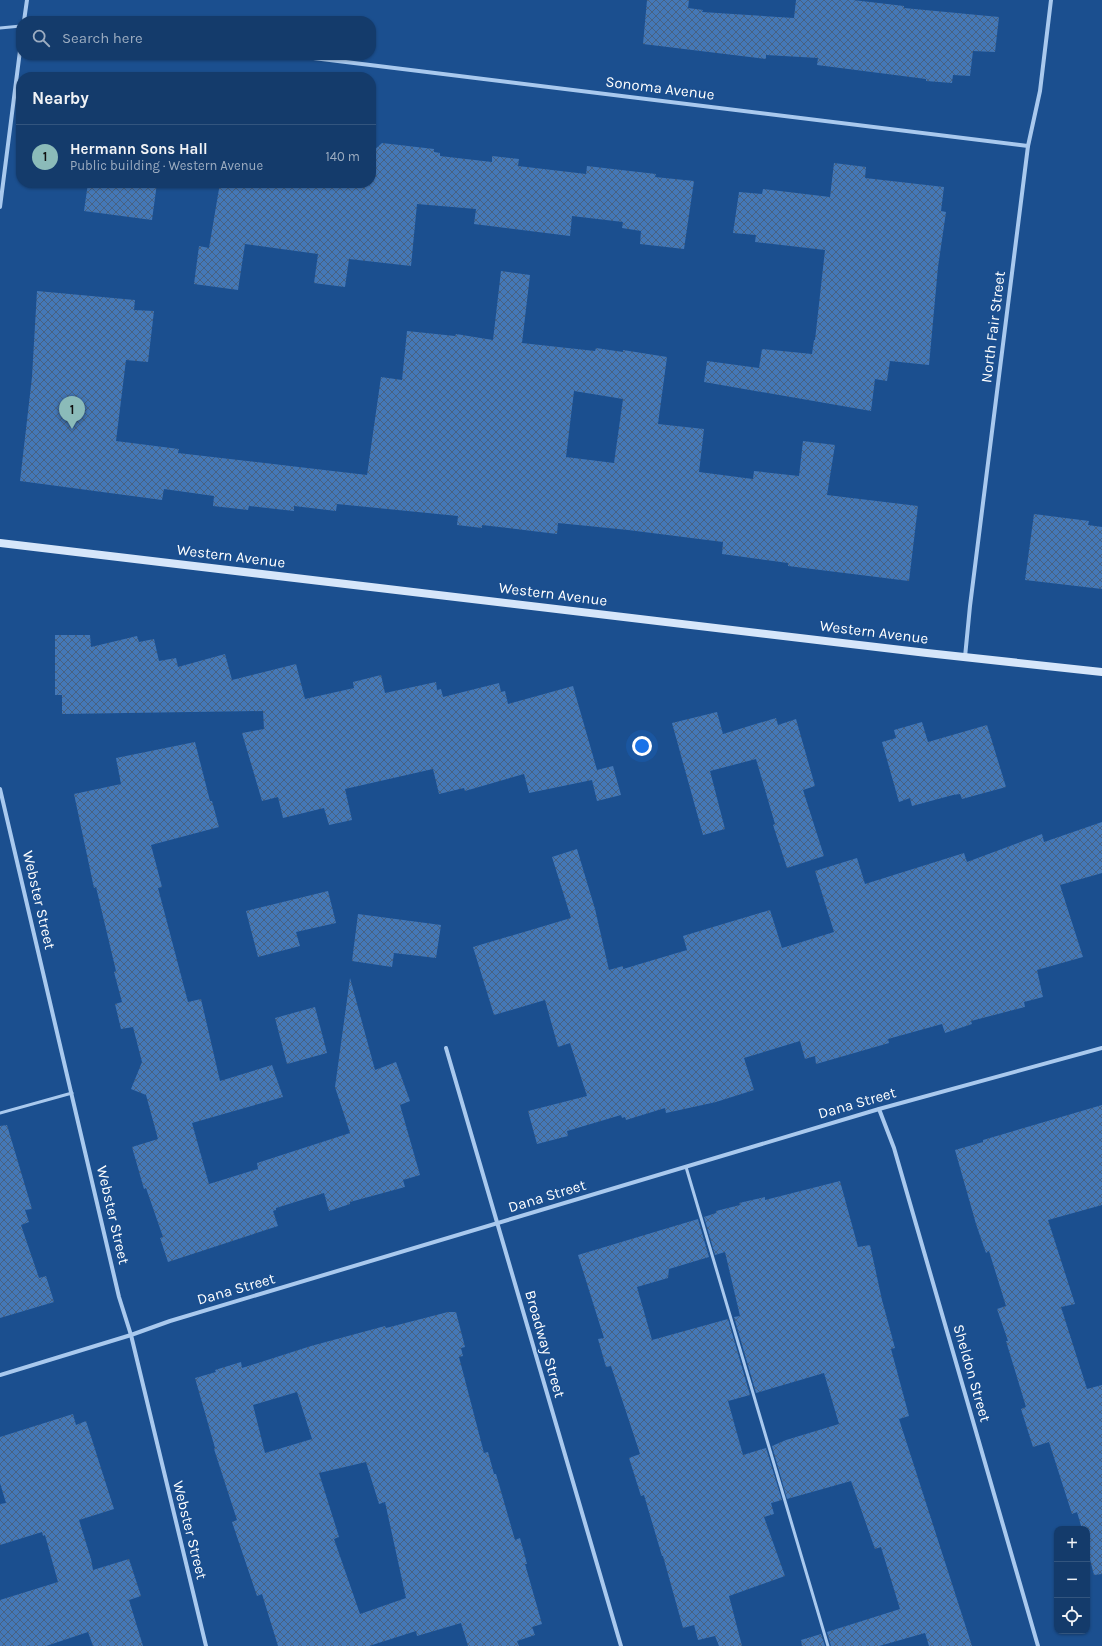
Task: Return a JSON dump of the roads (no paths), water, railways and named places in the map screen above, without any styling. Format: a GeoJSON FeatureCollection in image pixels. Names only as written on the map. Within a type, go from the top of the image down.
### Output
{"type":"FeatureCollection","features":[{"type":"Feature","properties":{"kind":"street"},"geometry":{"type":"LineString","coordinates":[[25,16],[27,0]]}},
{"type":"Feature","properties":{"kind":"street","name":"North Fair Street"},"geometry":{"type":"LineString","coordinates":[[965,657],[970,606],[1028,146],[1040,91],[1051,0]]}},
{"type":"Feature","properties":{"kind":"street"},"geometry":{"type":"LineString","coordinates":[[17,72],[19,60]]}},
{"type":"Feature","properties":{"kind":"street","name":"Sonoma Avenue"},"geometry":{"type":"LineString","coordinates":[[330,60],[1028,146]]}},
{"type":"Feature","properties":{"kind":"street"},"geometry":{"type":"LineString","coordinates":[[0,207],[16,82]]}},
{"type":"Feature","properties":{"kind":"street","name":"Western Avenue"},"geometry":{"type":"LineString","coordinates":[[0,543],[1102,672]]}},
{"type":"Feature","properties":{"kind":"street","name":"Webster Street"},"geometry":{"type":"LineString","coordinates":[[0,789],[2,807],[72,1093],[119,1297],[131,1335],[206,1646]]}},
{"type":"Feature","properties":{"kind":"street","name":"Broadway Street"},"geometry":{"type":"LineString","coordinates":[[446,1048],[621,1646]]}},
{"type":"Feature","properties":{"kind":"street","name":"Dana Street"},"geometry":{"type":"LineString","coordinates":[[0,1375],[131,1335],[170,1321],[879,1109],[1102,1048]]}},
{"type":"Feature","properties":{"kind":"street","name":"Sheldon Street"},"geometry":{"type":"LineString","coordinates":[[879,1109],[896,1156],[1038,1646]]}},
{"type":"Feature","properties":{"kind":"lane"},"geometry":{"type":"LineString","coordinates":[[0,28],[16,26]]}},
{"type":"Feature","properties":{"kind":"lane"},"geometry":{"type":"LineString","coordinates":[[0,1113],[72,1093]]}},
{"type":"Feature","properties":{"kind":"lane"},"geometry":{"type":"LineString","coordinates":[[686,1167],[828,1646]]}},
{"type":"Feature","properties":{"kind":"place","name":"Hermann Sons Hall"},"geometry":{"type":"Point","coordinates":[72,429]}}]}
